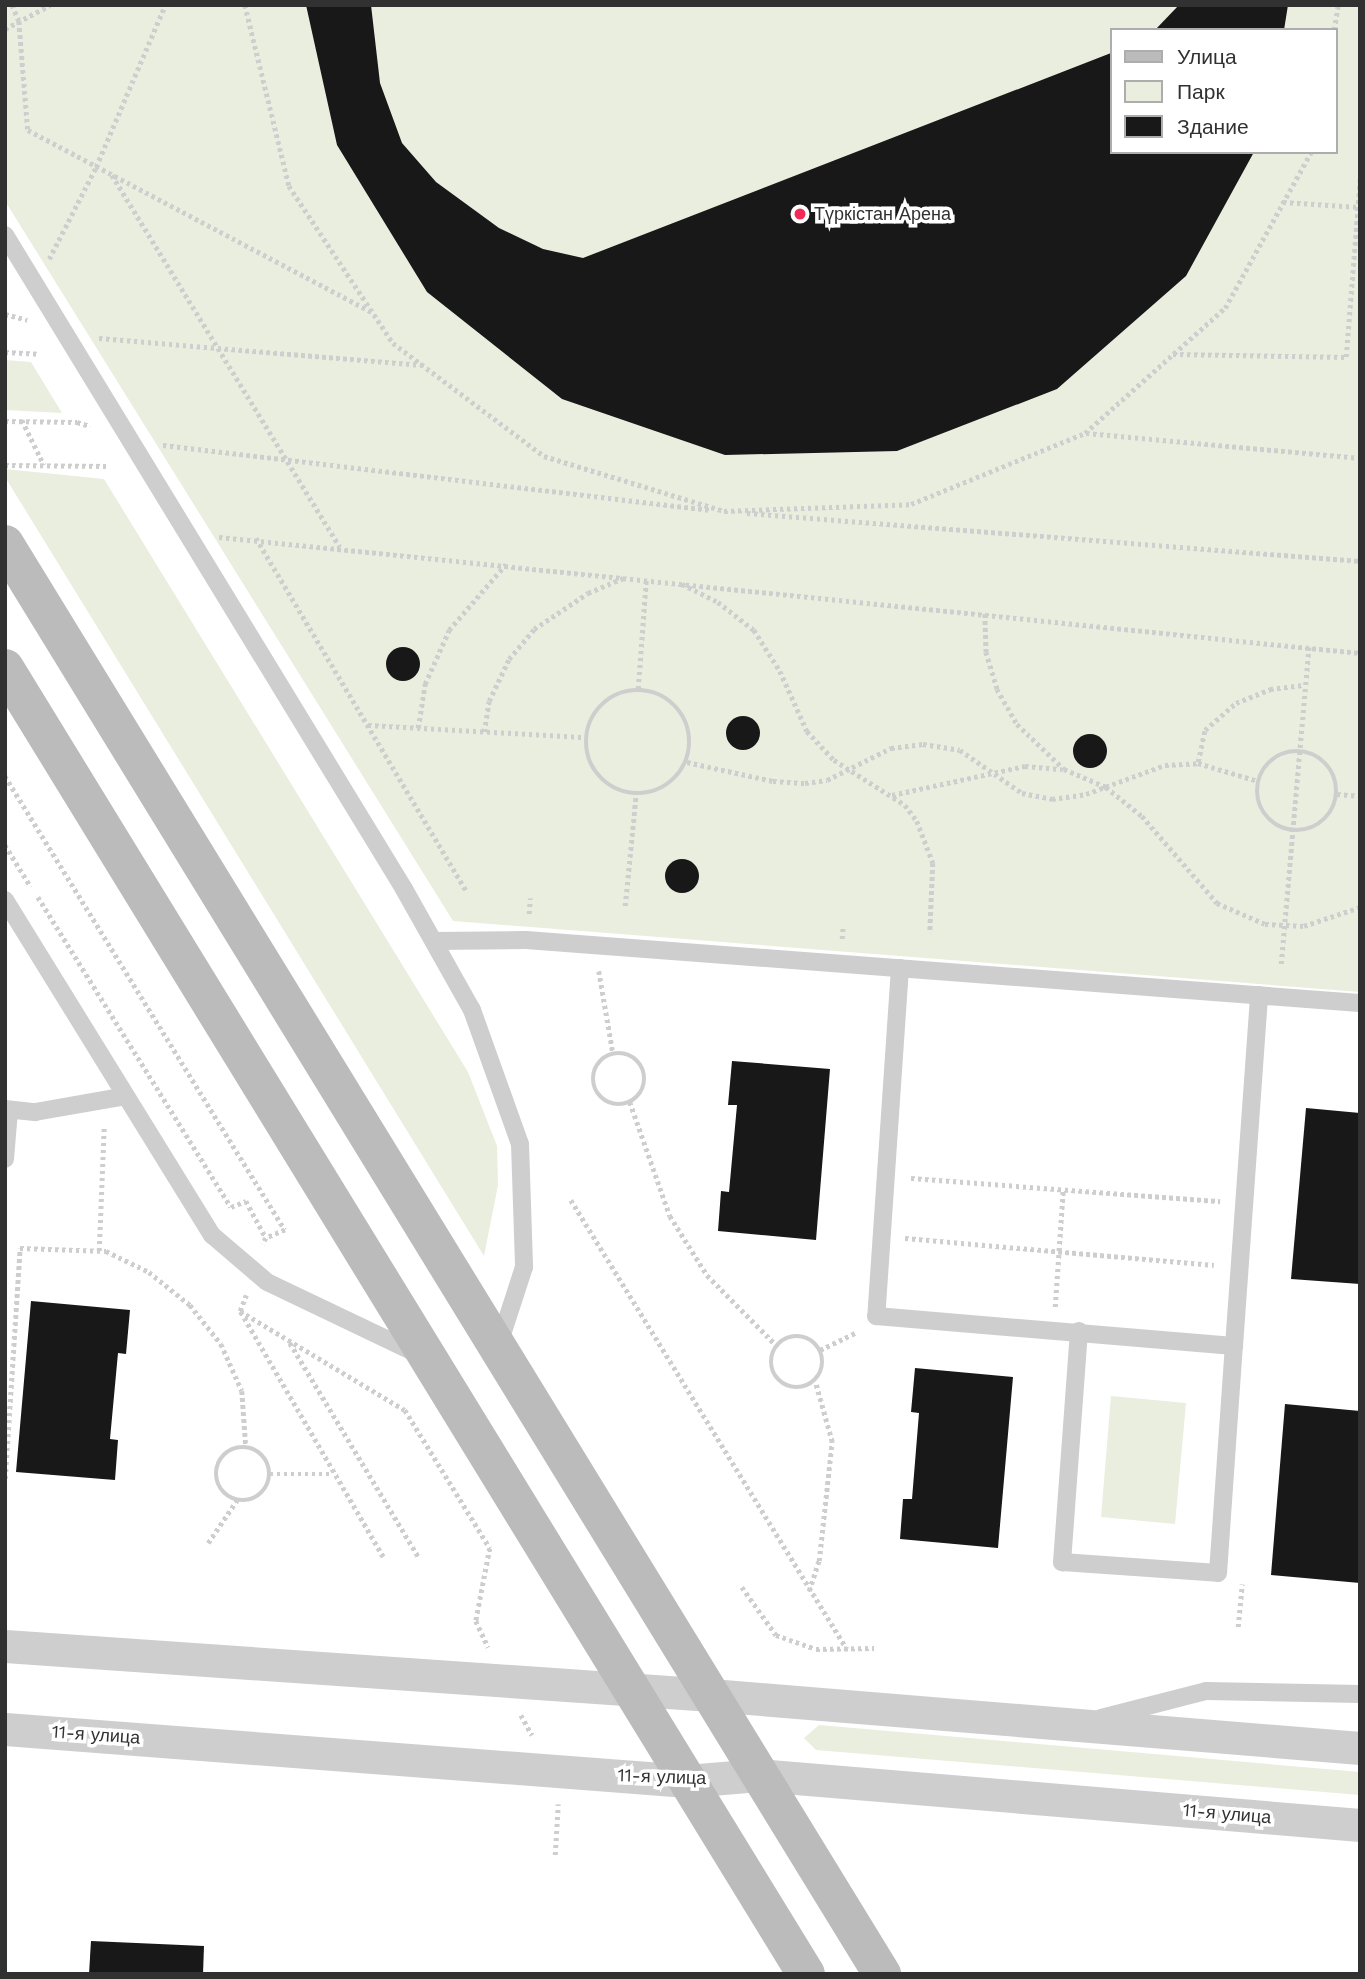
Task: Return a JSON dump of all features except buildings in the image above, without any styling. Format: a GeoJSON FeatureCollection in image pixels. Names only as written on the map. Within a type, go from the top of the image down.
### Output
{"type":"FeatureCollection","features":[{"type":"Feature","properties":{"kind":"main road"},"geometry":{"type":"LineString","coordinates":[[5,544],[882,1974]]}},
{"type":"Feature","properties":{"kind":"main road"},"geometry":{"type":"LineString","coordinates":[[5,668],[806,1974]]}},
{"type":"Feature","properties":{"kind":"street"},"geometry":{"type":"LineString","coordinates":[[5,1646],[633,1692],[711,1695],[1360,1748]]}},
{"type":"Feature","properties":{"kind":"street","name":"11-я улица"},"geometry":{"type":"LineString","coordinates":[[5,1728],[688,1781],[759,1774],[1360,1825]]}},
{"type":"Feature","properties":{"kind":"lane"},"geometry":{"type":"LineString","coordinates":[[5,235],[434,941],[472,1010],[520,1144],[524,1267],[498,1347]]}},
{"type":"Feature","properties":{"kind":"lane"},"geometry":{"type":"LineString","coordinates":[[5,900],[212,1236],[267,1282],[429,1359]]}},
{"type":"Feature","properties":{"kind":"lane"},"geometry":{"type":"LineString","coordinates":[[434,941],[526,940],[1360,1003]]}},
{"type":"Feature","properties":{"kind":"lane"},"geometry":{"type":"LineString","coordinates":[[900,968],[876,1316],[1234,1346]]}},
{"type":"Feature","properties":{"kind":"lane"},"geometry":{"type":"LineString","coordinates":[[1079,1331],[1062,1562],[1218,1573],[1259,995]]}},
{"type":"Feature","properties":{"kind":"lane"},"geometry":{"type":"LineString","coordinates":[[5,1159],[7,1110],[35,1112],[126,1096]]}},
{"type":"Feature","properties":{"kind":"lane"},"geometry":{"type":"LineString","coordinates":[[1076,1725],[1206,1690],[1360,1694]]}},
{"type":"Feature","properties":{"kind":"path"},"geometry":{"type":"LineString","coordinates":[[12,5],[19,21],[28,130],[373,312]]}},
{"type":"Feature","properties":{"kind":"path"},"geometry":{"type":"LineString","coordinates":[[5,29],[50,5]]}},
{"type":"Feature","properties":{"kind":"path"},"geometry":{"type":"LineString","coordinates":[[36,284],[96,167],[165,5]]}},
{"type":"Feature","properties":{"kind":"path"},"geometry":{"type":"LineString","coordinates":[[245,5],[289,186],[393,343],[544,456],[724,511],[911,504],[1085,433],[1225,308],[1310,154]]}},
{"type":"Feature","properties":{"kind":"path"},"geometry":{"type":"LineString","coordinates":[[1334,28],[1338,5]]}},
{"type":"Feature","properties":{"kind":"path"},"geometry":{"type":"LineString","coordinates":[[111,175],[340,547]]}},
{"type":"Feature","properties":{"kind":"path"},"geometry":{"type":"LineString","coordinates":[[1173,355],[1346,357],[1360,178]]}},
{"type":"Feature","properties":{"kind":"path"},"geometry":{"type":"LineString","coordinates":[[1283,202],[1357,207]]}},
{"type":"Feature","properties":{"kind":"path"},"geometry":{"type":"LineString","coordinates":[[5,314],[67,336],[216,345],[422,365]]}},
{"type":"Feature","properties":{"kind":"path"},"geometry":{"type":"LineString","coordinates":[[5,352],[38,355]]}},
{"type":"Feature","properties":{"kind":"path"},"geometry":{"type":"LineString","coordinates":[[22,420],[44,465]]}},
{"type":"Feature","properties":{"kind":"path"},"geometry":{"type":"LineString","coordinates":[[5,421],[77,422],[133,442],[285,457],[724,511],[1360,561]]}},
{"type":"Feature","properties":{"kind":"path"},"geometry":{"type":"LineString","coordinates":[[1085,433],[1360,458]]}},
{"type":"Feature","properties":{"kind":"path"},"geometry":{"type":"LineString","coordinates":[[5,465],[106,466]]}},
{"type":"Feature","properties":{"kind":"path"},"geometry":{"type":"LineString","coordinates":[[188,537],[256,538],[1360,653]]}},
{"type":"Feature","properties":{"kind":"path"},"geometry":{"type":"LineString","coordinates":[[256,538],[467,892]]}},
{"type":"Feature","properties":{"kind":"path"},"geometry":{"type":"LineString","coordinates":[[418,728],[425,684],[449,630],[506,564]]}},
{"type":"Feature","properties":{"kind":"path"},"geometry":{"type":"LineString","coordinates":[[484,732],[489,701],[509,659],[534,629],[588,593],[626,577]]}},
{"type":"Feature","properties":{"kind":"path"},"geometry":{"type":"LineString","coordinates":[[638,689],[646,579]]}},
{"type":"Feature","properties":{"kind":"path"},"geometry":{"type":"LineString","coordinates":[[678,582],[718,602],[754,630],[780,671],[807,731],[846,769],[891,795],[917,821],[933,863],[930,933]]}},
{"type":"Feature","properties":{"kind":"path"},"geometry":{"type":"LineString","coordinates":[[985,614],[986,652],[996,689],[1017,724],[1064,769]]}},
{"type":"Feature","properties":{"kind":"path"},"geometry":{"type":"LineString","coordinates":[[1281,964],[1309,647]]}},
{"type":"Feature","properties":{"kind":"path"},"geometry":{"type":"LineString","coordinates":[[1198,763],[1205,730],[1236,702],[1270,690],[1305,685]]}},
{"type":"Feature","properties":{"kind":"path"},"geometry":{"type":"LineString","coordinates":[[638,689],[670,700],[681,712],[691,744],[687,761],[664,788],[636,794],[612,788],[598,777],[589,761],[586,737],[595,712],[607,700],[638,689]]}},
{"type":"Feature","properties":{"kind":"path"},"geometry":{"type":"LineString","coordinates":[[367,725],[586,737]]}},
{"type":"Feature","properties":{"kind":"path"},"geometry":{"type":"LineString","coordinates":[[687,761],[773,781],[805,783],[827,780],[891,748],[923,744],[960,750],[994,771],[1022,793],[1052,799],[1106,787],[1165,765],[1198,763],[1258,781]]}},
{"type":"Feature","properties":{"kind":"path"},"geometry":{"type":"LineString","coordinates":[[1300,750],[1323,760],[1331,770],[1337,794],[1334,807],[1317,825],[1293,831],[1268,819],[1260,808],[1258,781],[1269,761],[1300,750]]}},
{"type":"Feature","properties":{"kind":"path"},"geometry":{"type":"LineString","coordinates":[[891,795],[1025,766],[1064,769],[1106,787],[1142,816],[1217,903],[1265,924],[1285,925],[1325,921],[1360,907]]}},
{"type":"Feature","properties":{"kind":"path"},"geometry":{"type":"LineString","coordinates":[[5,776],[285,1230],[266,1238],[240,1311],[332,1474],[383,1557]]}},
{"type":"Feature","properties":{"kind":"path"},"geometry":{"type":"LineString","coordinates":[[625,906],[636,794]]}},
{"type":"Feature","properties":{"kind":"path"},"geometry":{"type":"LineString","coordinates":[[1337,794],[1360,796]]}},
{"type":"Feature","properties":{"kind":"path"},"geometry":{"type":"LineString","coordinates":[[5,845],[231,1207],[246,1201],[266,1238]]}},
{"type":"Feature","properties":{"kind":"path"},"geometry":{"type":"LineString","coordinates":[[594,945],[613,1053]]}},
{"type":"Feature","properties":{"kind":"path"},"geometry":{"type":"LineString","coordinates":[[613,1053],[630,1055],[642,1067],[642,1091],[630,1102],[613,1104],[595,1088],[598,1063],[613,1053]]}},
{"type":"Feature","properties":{"kind":"path"},"geometry":{"type":"LineString","coordinates":[[99,1251],[105,1100]]}},
{"type":"Feature","properties":{"kind":"path"},"geometry":{"type":"LineString","coordinates":[[630,1102],[670,1216],[707,1275],[777,1346]]}},
{"type":"Feature","properties":{"kind":"path"},"geometry":{"type":"LineString","coordinates":[[886,1176],[1244,1203]]}},
{"type":"Feature","properties":{"kind":"path"},"geometry":{"type":"LineString","coordinates":[[1054,1314],[1063,1189]]}},
{"type":"Feature","properties":{"kind":"path"},"geometry":{"type":"LineString","coordinates":[[1222,1211],[1224,1191]]}},
{"type":"Feature","properties":{"kind":"path"},"geometry":{"type":"LineString","coordinates":[[571,1200],[808,1592],[847,1649]]}},
{"type":"Feature","properties":{"kind":"path"},"geometry":{"type":"LineString","coordinates":[[891,1237],[1218,1265]]}},
{"type":"Feature","properties":{"kind":"path"},"geometry":{"type":"LineString","coordinates":[[5,1479],[20,1248],[99,1251],[149,1272],[190,1305],[221,1344],[242,1391],[246,1447]]}},
{"type":"Feature","properties":{"kind":"path"},"geometry":{"type":"LineString","coordinates":[[1217,1276],[1219,1254]]}},
{"type":"Feature","properties":{"kind":"path"},"geometry":{"type":"LineString","coordinates":[[240,1311],[405,1410],[490,1548],[476,1621],[559,1789],[555,1855]]}},
{"type":"Feature","properties":{"kind":"path"},"geometry":{"type":"LineString","coordinates":[[820,1350],[866,1328],[876,1316]]}},
{"type":"Feature","properties":{"kind":"path"},"geometry":{"type":"LineString","coordinates":[[808,1592],[819,1561],[832,1442],[815,1381],[823,1367],[820,1350],[799,1336],[777,1346],[771,1363],[777,1379],[792,1387],[815,1381]]}},
{"type":"Feature","properties":{"kind":"path"},"geometry":{"type":"LineString","coordinates":[[289,1341],[419,1558]]}},
{"type":"Feature","properties":{"kind":"path"},"geometry":{"type":"LineString","coordinates":[[208,1543],[237,1500],[261,1494],[270,1474],[262,1455],[246,1447],[229,1451],[216,1474],[222,1491],[237,1500]]}},
{"type":"Feature","properties":{"kind":"path"},"geometry":{"type":"LineString","coordinates":[[270,1474],[332,1474]]}},
{"type":"Feature","properties":{"kind":"path"},"geometry":{"type":"LineString","coordinates":[[742,1587],[776,1634],[816,1649],[874,1648]]}},
{"type":"Feature","properties":{"kind":"green space"},"geometry":{"type":"Polygon","coordinates":[[[5,5],[1360,5],[1360,992],[453,921],[5,201],[5,5]]]}},
{"type":"Feature","properties":{"kind":"green space"},"geometry":{"type":"Polygon","coordinates":[[[5,360],[31,362],[62,413],[5,410],[5,360]]]}},
{"type":"Feature","properties":{"kind":"green space"},"geometry":{"type":"Polygon","coordinates":[[[5,469],[104,479],[468,1072],[497,1146],[498,1185],[484,1256],[5,477],[5,469]]]}},
{"type":"Feature","properties":{"kind":"green space"},"geometry":{"type":"Polygon","coordinates":[[[1111,1396],[1186,1403],[1175,1524],[1101,1517],[1111,1396]]]}},
{"type":"Feature","properties":{"kind":"green space"},"geometry":{"type":"Polygon","coordinates":[[[819,1725],[1360,1772],[1360,1795],[816,1750],[804,1738],[819,1725]]]}},
{"type":"Feature","properties":{"kind":"place","name":"Түркістан Арена"},"geometry":{"type":"Point","coordinates":[800,214]}}]}
